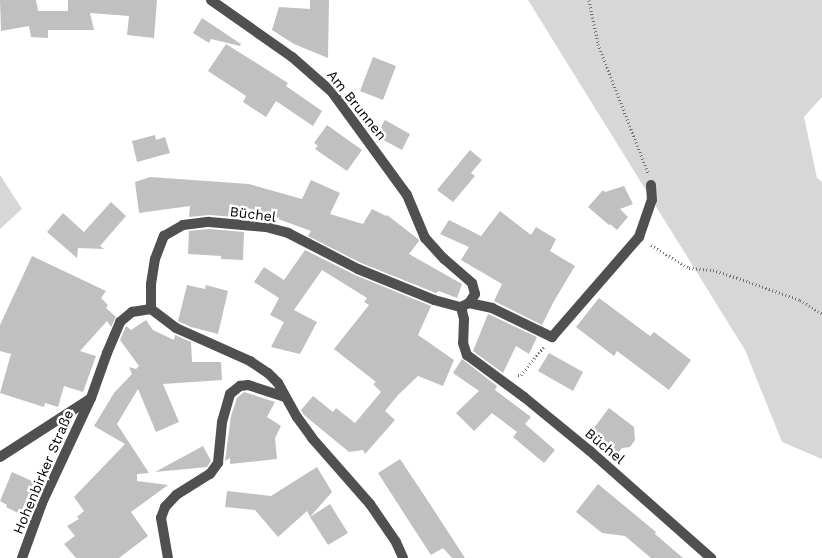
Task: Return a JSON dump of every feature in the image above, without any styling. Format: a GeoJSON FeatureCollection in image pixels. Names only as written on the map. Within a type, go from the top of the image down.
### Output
{"type":"FeatureCollection","features":[{"type":"Feature","properties":{"kind":"street","name":"Am Brunnen"},"geometry":{"type":"LineString","coordinates":[[211,0],[292,57],[332,92],[407,195],[425,238]]}},
{"type":"Feature","properties":{"kind":"street"},"geometry":{"type":"LineString","coordinates":[[552,337],[639,237],[652,200],[651,185]]}},
{"type":"Feature","properties":{"kind":"street","name":"Büchel"},"geometry":{"type":"LineString","coordinates":[[151,309],[151,284],[155,259],[164,236],[184,225],[209,222],[266,227],[288,233],[358,269],[434,300],[492,308],[552,337]]}},
{"type":"Feature","properties":{"kind":"street","name":"Büchel"},"geometry":{"type":"LineString","coordinates":[[425,238],[444,259],[472,283],[475,294],[465,305],[464,319],[463,343],[467,355],[498,377],[590,451],[711,558]]}},
{"type":"Feature","properties":{"kind":"street"},"geometry":{"type":"LineString","coordinates":[[0,457],[91,398],[120,322],[132,312],[151,309],[176,328],[250,361],[264,370],[278,383],[296,417],[370,504],[396,542],[403,558]]}},
{"type":"Feature","properties":{"kind":"street"},"geometry":{"type":"LineString","coordinates":[[168,558],[161,518],[165,507],[176,495],[210,474],[218,462],[222,422],[230,394],[240,386],[248,385],[286,397]]}},
{"type":"Feature","properties":{"kind":"street","name":"Hohenbirker Straße"},"geometry":{"type":"LineString","coordinates":[[22,558],[42,503],[91,398]]}},
{"type":"Feature","properties":{"kind":"path"},"geometry":{"type":"LineString","coordinates":[[589,0],[598,44],[651,185]]}},
{"type":"Feature","properties":{"kind":"path"},"geometry":{"type":"LineString","coordinates":[[639,237],[689,268],[713,270],[749,282],[800,300],[822,314]]}},
{"type":"Feature","properties":{"kind":"path"},"geometry":{"type":"LineString","coordinates":[[498,377],[522,375],[552,337]]}},
{"type":"Feature","properties":{"kind":"shaded area"},"geometry":{"type":"Polygon","coordinates":[[[528,0],[822,0],[822,97],[804,117],[817,178],[822,182],[822,459],[782,442],[745,350],[528,0]]]}},
{"type":"Feature","properties":{"kind":"shaded area"},"geometry":{"type":"Polygon","coordinates":[[[0,175],[22,209],[0,229],[0,175]]]}},
{"type":"Feature","properties":{"kind":"building"},"geometry":{"type":"Polygon","coordinates":[[[0,0],[36,0],[38,11],[68,11],[68,0],[157,0],[154,38],[127,35],[129,16],[90,13],[94,30],[48,30],[48,38],[31,37],[29,26],[1,31],[0,0]]]}},
{"type":"Feature","properties":{"kind":"building"},"geometry":{"type":"Polygon","coordinates":[[[310,0],[329,0],[328,58],[294,44],[272,30],[279,7],[310,9],[310,0]]]}},
{"type":"Feature","properties":{"kind":"building"},"geometry":{"type":"Polygon","coordinates":[[[202,18],[241,44],[240,46],[211,39],[209,43],[193,33],[202,18]]]}},
{"type":"Feature","properties":{"kind":"building"},"geometry":{"type":"Polygon","coordinates":[[[226,44],[288,83],[286,86],[322,111],[313,126],[276,101],[266,117],[243,102],[246,96],[208,71],[226,44]]]}},
{"type":"Feature","properties":{"kind":"building"},"geometry":{"type":"Polygon","coordinates":[[[373,57],[396,66],[383,100],[360,91],[373,57]]]}},
{"type":"Feature","properties":{"kind":"building"},"geometry":{"type":"Polygon","coordinates":[[[385,120],[410,134],[402,150],[376,136],[385,120]]]}},
{"type":"Feature","properties":{"kind":"building"},"geometry":{"type":"Polygon","coordinates":[[[327,125],[362,150],[347,171],[315,149],[318,146],[314,143],[327,125]]]}},
{"type":"Feature","properties":{"kind":"building"},"geometry":{"type":"Polygon","coordinates":[[[155,135],[156,140],[165,137],[170,153],[137,162],[132,141],[155,135]]]}},
{"type":"Feature","properties":{"kind":"building"},"geometry":{"type":"Polygon","coordinates":[[[470,150],[482,160],[471,173],[475,176],[453,202],[437,190],[470,150]]]}},
{"type":"Feature","properties":{"kind":"building"},"geometry":{"type":"Polygon","coordinates":[[[150,177],[249,184],[302,199],[311,180],[340,193],[330,214],[363,224],[372,209],[387,215],[418,239],[419,241],[409,254],[462,284],[457,298],[439,291],[436,293],[361,263],[308,236],[311,231],[245,207],[245,218],[210,215],[189,217],[190,206],[139,213],[135,182],[150,177]]]}},
{"type":"Feature","properties":{"kind":"building"},"geometry":{"type":"Polygon","coordinates":[[[624,186],[633,204],[620,209],[628,217],[617,230],[588,207],[603,190],[605,192],[624,186]]]}},
{"type":"Feature","properties":{"kind":"building"},"geometry":{"type":"Polygon","coordinates":[[[111,202],[126,216],[100,246],[104,249],[78,248],[77,258],[47,232],[63,213],[84,232],[111,202]]]}},
{"type":"Feature","properties":{"kind":"building"},"geometry":{"type":"Polygon","coordinates":[[[500,211],[531,235],[536,227],[556,239],[550,251],[575,266],[542,325],[494,301],[502,284],[461,260],[469,247],[440,234],[449,220],[481,236],[500,211]]]}},
{"type":"Feature","properties":{"kind":"building"},"geometry":{"type":"Polygon","coordinates":[[[209,229],[244,232],[243,260],[221,259],[221,256],[188,254],[189,231],[209,229]]]}},
{"type":"Feature","properties":{"kind":"building"},"geometry":{"type":"Polygon","coordinates":[[[305,250],[355,275],[431,306],[418,335],[454,360],[443,386],[418,376],[398,395],[385,411],[395,420],[365,454],[363,450],[349,452],[304,415],[301,410],[313,396],[333,412],[336,408],[355,423],[381,392],[373,384],[376,382],[334,349],[369,305],[364,302],[367,298],[322,270],[294,310],[317,322],[300,354],[271,347],[284,322],[270,315],[279,298],[254,282],[264,267],[284,280],[305,250]]]}},
{"type":"Feature","properties":{"kind":"building"},"geometry":{"type":"Polygon","coordinates":[[[32,256],[106,291],[101,298],[108,305],[106,308],[116,317],[111,327],[107,321],[80,351],[96,356],[83,392],[64,386],[58,407],[45,403],[44,407],[0,393],[11,354],[0,351],[0,325],[32,256]]]}},
{"type":"Feature","properties":{"kind":"building"},"geometry":{"type":"Polygon","coordinates":[[[187,285],[205,289],[206,285],[228,291],[218,334],[191,327],[178,321],[187,285]]]}},
{"type":"Feature","properties":{"kind":"building"},"geometry":{"type":"Polygon","coordinates":[[[599,298],[650,336],[654,332],[691,360],[669,390],[617,351],[614,356],[576,327],[599,298]]]}},
{"type":"Feature","properties":{"kind":"building"},"geometry":{"type":"Polygon","coordinates":[[[488,314],[537,337],[529,354],[516,346],[503,373],[473,351],[488,314]]]}},
{"type":"Feature","properties":{"kind":"building"},"geometry":{"type":"Polygon","coordinates":[[[146,320],[153,330],[174,340],[175,335],[191,342],[192,362],[221,362],[222,380],[163,384],[179,422],[156,432],[138,389],[117,424],[149,473],[137,474],[137,481],[168,485],[131,512],[148,536],[119,558],[76,558],[64,544],[75,536],[67,526],[79,519],[77,517],[84,511],[74,497],[125,444],[94,426],[114,393],[132,374],[129,367],[136,369],[139,366],[120,340],[126,326],[131,330],[146,320]]]}},
{"type":"Feature","properties":{"kind":"building"},"geometry":{"type":"Polygon","coordinates":[[[549,353],[583,372],[573,391],[538,371],[549,353]]]}},
{"type":"Feature","properties":{"kind":"building"},"geometry":{"type":"Polygon","coordinates":[[[462,359],[497,386],[495,390],[531,417],[525,424],[555,450],[544,463],[513,437],[517,432],[492,413],[474,431],[456,413],[479,391],[453,373],[462,359]]]}},
{"type":"Feature","properties":{"kind":"building"},"geometry":{"type":"Polygon","coordinates":[[[244,392],[275,402],[267,417],[281,426],[275,438],[277,459],[230,464],[230,458],[225,461],[231,416],[237,398],[244,392]]]}},
{"type":"Feature","properties":{"kind":"building"},"geometry":{"type":"Polygon","coordinates":[[[609,408],[634,427],[635,440],[630,447],[622,448],[618,453],[591,432],[609,408]]]}},
{"type":"Feature","properties":{"kind":"building"},"geometry":{"type":"Polygon","coordinates":[[[203,446],[211,461],[207,467],[155,472],[203,446]]]}},
{"type":"Feature","properties":{"kind":"building"},"geometry":{"type":"Polygon","coordinates":[[[400,459],[465,558],[452,558],[443,548],[431,555],[378,473],[400,459]]]}},
{"type":"Feature","properties":{"kind":"building"},"geometry":{"type":"Polygon","coordinates":[[[317,467],[332,492],[310,517],[307,511],[278,537],[255,510],[225,507],[227,491],[271,496],[317,467]]]}},
{"type":"Feature","properties":{"kind":"building"},"geometry":{"type":"Polygon","coordinates":[[[12,472],[34,482],[20,514],[6,507],[7,505],[0,501],[12,472]]]}},
{"type":"Feature","properties":{"kind":"building"},"geometry":{"type":"Polygon","coordinates":[[[598,484],[656,532],[655,534],[683,558],[651,558],[625,536],[602,533],[576,512],[598,484]]]}},
{"type":"Feature","properties":{"kind":"building"},"geometry":{"type":"Polygon","coordinates":[[[330,504],[348,533],[328,545],[310,517],[330,504]]]}}]}
